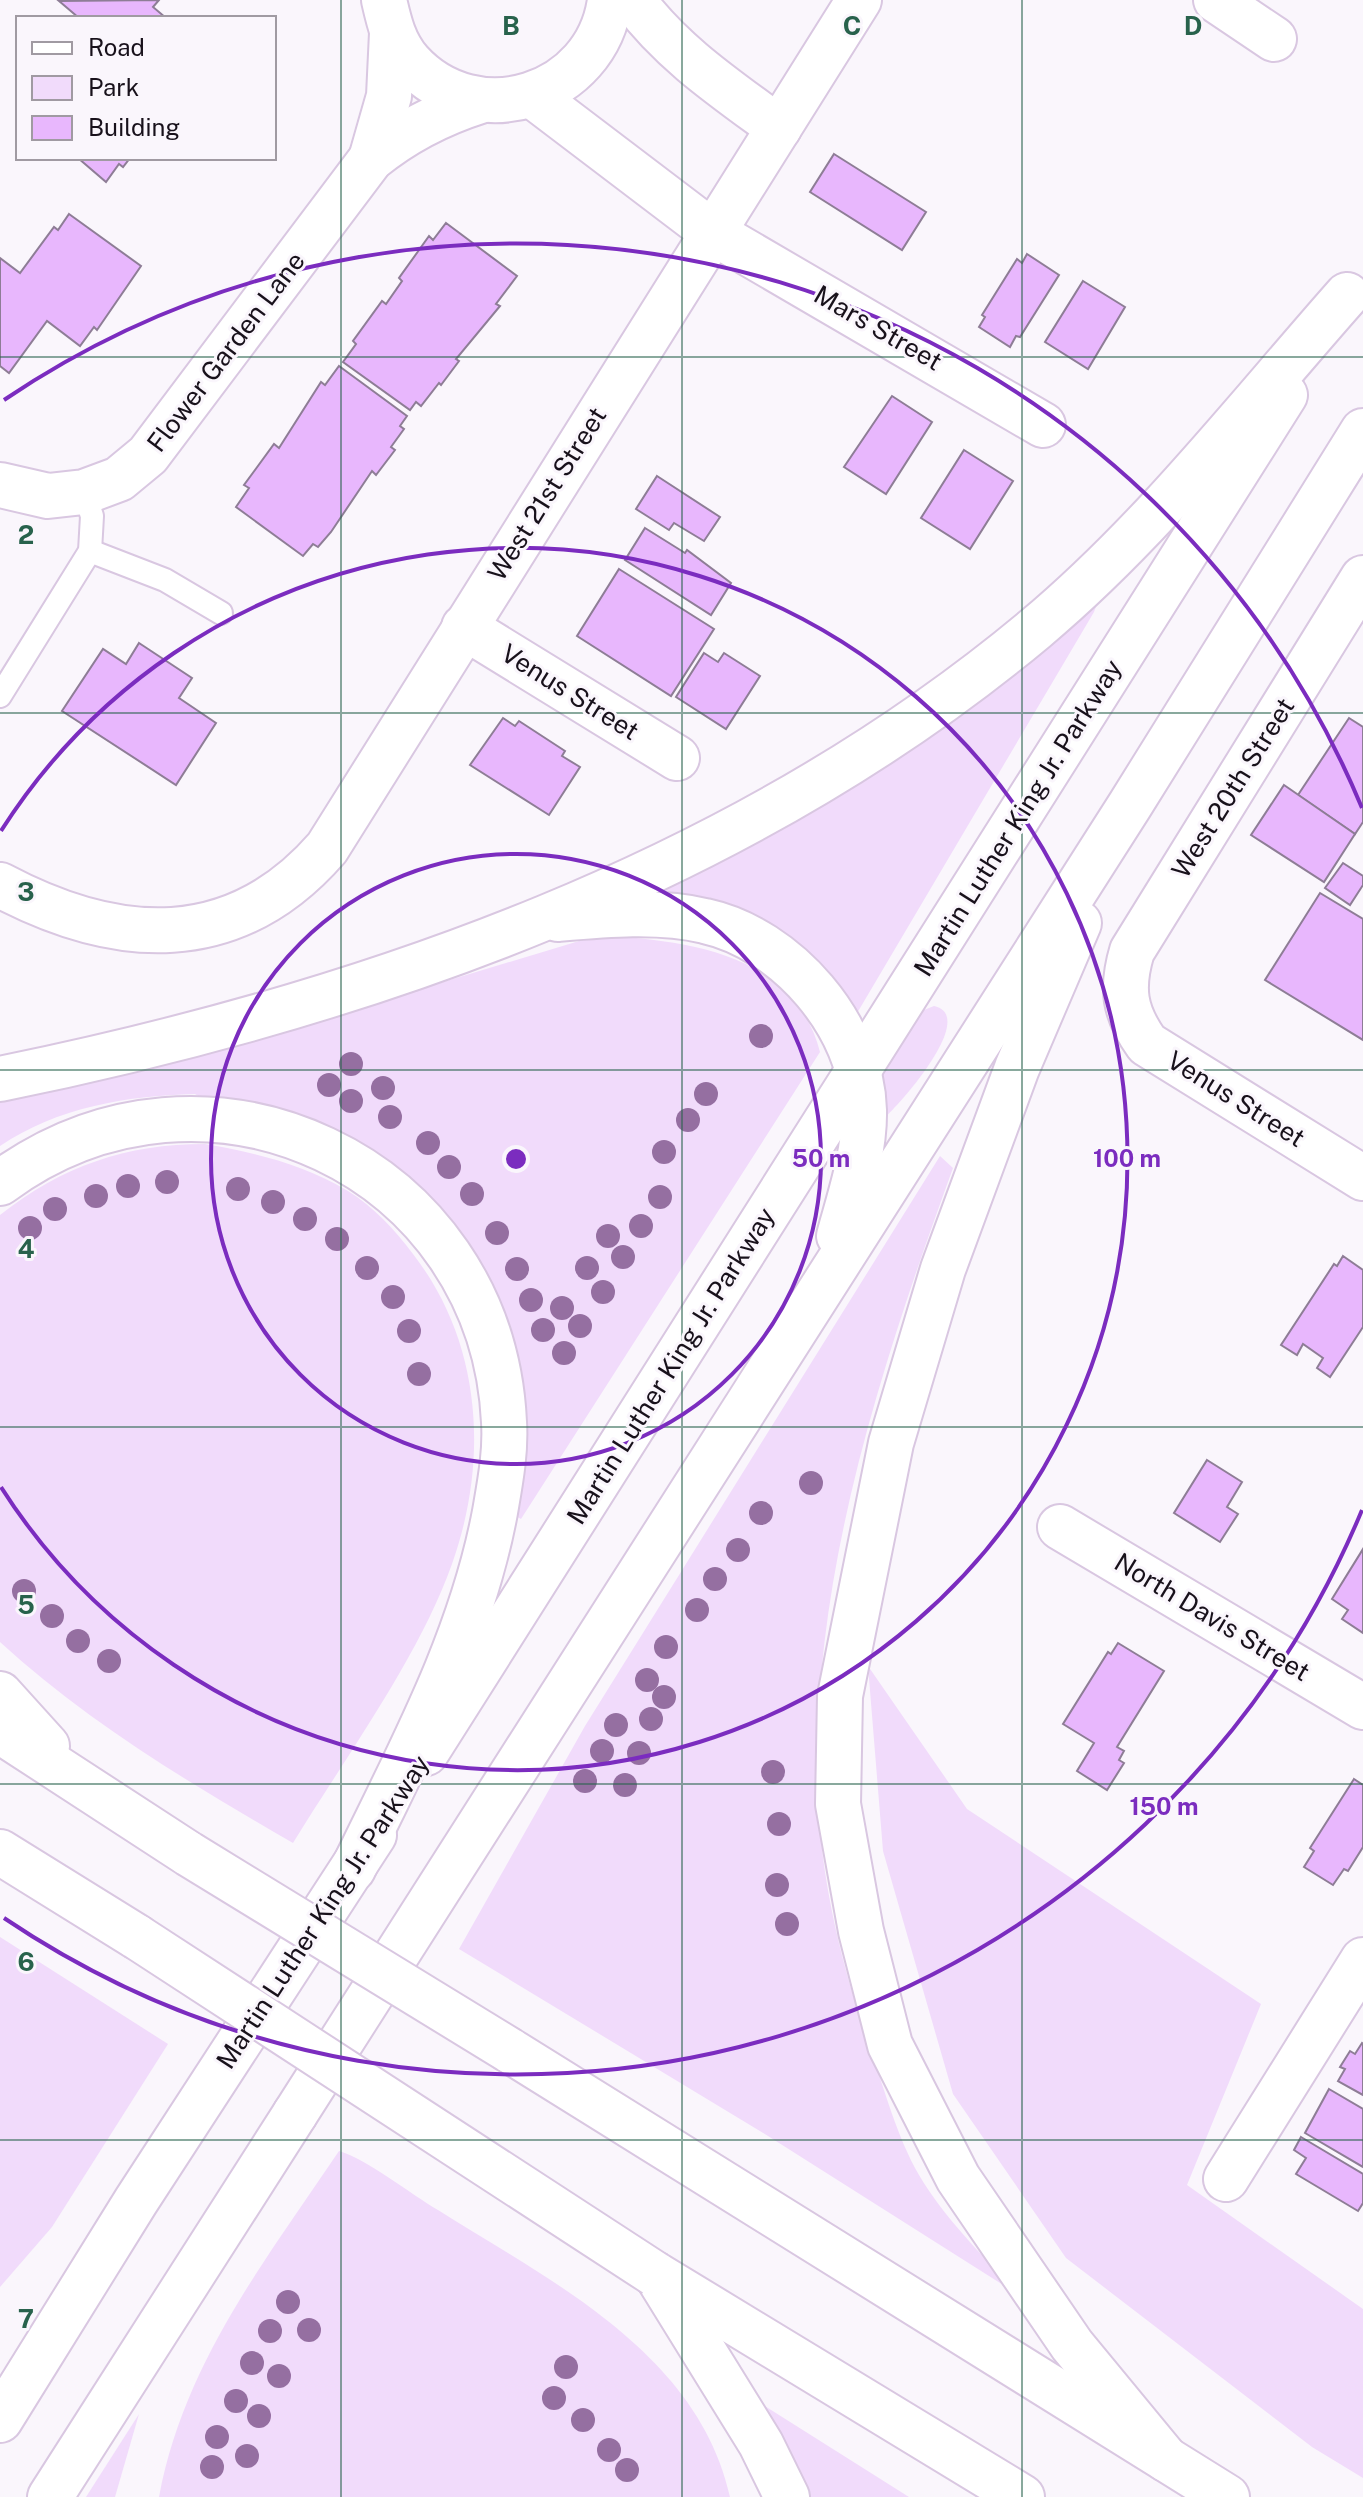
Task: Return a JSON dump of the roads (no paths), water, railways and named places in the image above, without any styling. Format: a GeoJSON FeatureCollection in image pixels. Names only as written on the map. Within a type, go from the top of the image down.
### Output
{"type":"FeatureCollection","features":[{"type":"Feature","properties":{"kind":"main road"},"geometry":{"type":"LineString","coordinates":[[388,17],[409,61],[439,86],[480,101],[514,101],[555,86],[577,69],[599,39],[610,0]]}},
{"type":"Feature","properties":{"kind":"main road"},"geometry":{"type":"LineString","coordinates":[[633,0],[660,34],[692,63],[779,128]]}},
{"type":"Feature","properties":{"kind":"main road","name":"West 21st Street"},"geometry":{"type":"LineString","coordinates":[[0,885],[83,922],[124,929],[187,929],[245,913],[275,898],[301,878],[327,848],[859,0]]}},
{"type":"Feature","properties":{"kind":"main road"},"geometry":{"type":"LineString","coordinates":[[1216,0],[1274,39]]}},
{"type":"Feature","properties":{"kind":"main road","name":"Flower Garden Lane"},"geometry":{"type":"LineString","coordinates":[[371,159],[389,96],[388,17]]}},
{"type":"Feature","properties":{"kind":"main road","name":"Mars Street"},"geometry":{"type":"LineString","coordinates":[[533,96],[712,232],[1043,425]]}},
{"type":"Feature","properties":{"kind":"main road","name":"Flower Garden Lane"},"geometry":{"type":"LineString","coordinates":[[0,485],[48,496],[84,492],[119,479],[168,432],[371,159],[396,138],[452,110],[480,101]]}},
{"type":"Feature","properties":{"kind":"main road"},"geometry":{"type":"LineString","coordinates":[[455,952],[627,881],[777,808],[871,751],[955,690],[1035,629],[1093,576],[1355,282]]}},
{"type":"Feature","properties":{"kind":"main road","name":"Martin Luther King Jr. Parkway"},"geometry":{"type":"LineString","coordinates":[[0,2420],[136,2201],[353,1869],[1355,282]]}},
{"type":"Feature","properties":{"kind":"main road"},"geometry":{"type":"LineString","coordinates":[[50,2497],[1130,805],[1363,431]]}},
{"type":"Feature","properties":{"kind":"main road","name":"West 20th Street"},"geometry":{"type":"LineString","coordinates":[[1125,1005],[1124,979],[1132,951],[1350,629],[1363,578]]}},
{"type":"Feature","properties":{"kind":"main road","name":"Venus Street"},"geometry":{"type":"LineString","coordinates":[[464,627],[677,758]]}},
{"type":"Feature","properties":{"kind":"main road"},"geometry":{"type":"LineString","coordinates":[[1130,805],[1017,1068],[943,1269],[891,1443],[840,1696],[838,1804],[861,1931],[890,2045],[958,2178],[1072,2345],[1166,2459]]}},
{"type":"Feature","properties":{"kind":"main road"},"geometry":{"type":"LineString","coordinates":[[0,1079],[97,1059],[288,1007],[560,919],[674,916],[707,921],[772,952],[801,976],[842,1032],[859,1069],[864,1111],[861,1144],[839,1235],[814,1298]]}},
{"type":"Feature","properties":{"kind":"main road","name":"Venus Street"},"geometry":{"type":"LineString","coordinates":[[1125,1005],[1133,1025],[1147,1044],[1363,1178]]}},
{"type":"Feature","properties":{"kind":"main road"},"geometry":{"type":"LineString","coordinates":[[0,1183],[28,1162],[74,1138],[122,1125],[171,1117],[224,1119],[276,1131],[361,1169],[405,1201],[439,1236],[465,1280],[493,1355],[504,1422],[501,1475],[491,1531],[477,1591],[455,1653],[353,1869]]}},
{"type":"Feature","properties":{"kind":"main road","name":"North Davis Street"},"geometry":{"type":"LineString","coordinates":[[1060,1527],[1363,1707]]}},
{"type":"Feature","properties":{"kind":"main road"},"geometry":{"type":"LineString","coordinates":[[0,1694],[76,1778]]}},
{"type":"Feature","properties":{"kind":"main road"},"geometry":{"type":"LineString","coordinates":[[0,1731],[189,1854],[1227,2497]]}},
{"type":"Feature","properties":{"kind":"main road"},"geometry":{"type":"LineString","coordinates":[[0,1852],[137,1937],[655,2274],[1022,2497]]}},
{"type":"Feature","properties":{"kind":"main road"},"geometry":{"type":"LineString","coordinates":[[1226,2179],[1363,1960]]}},
{"type":"Feature","properties":{"kind":"main road"},"geometry":{"type":"LineString","coordinates":[[655,2274],[761,2444],[787,2497]]}},
{"type":"Feature","properties":{"kind":"lane"},"geometry":{"type":"LineString","coordinates":[[0,696],[90,551],[92,516],[84,492]]}},
{"type":"Feature","properties":{"kind":"lane"},"geometry":{"type":"LineString","coordinates":[[90,551],[165,580],[221,613]]}}]}
